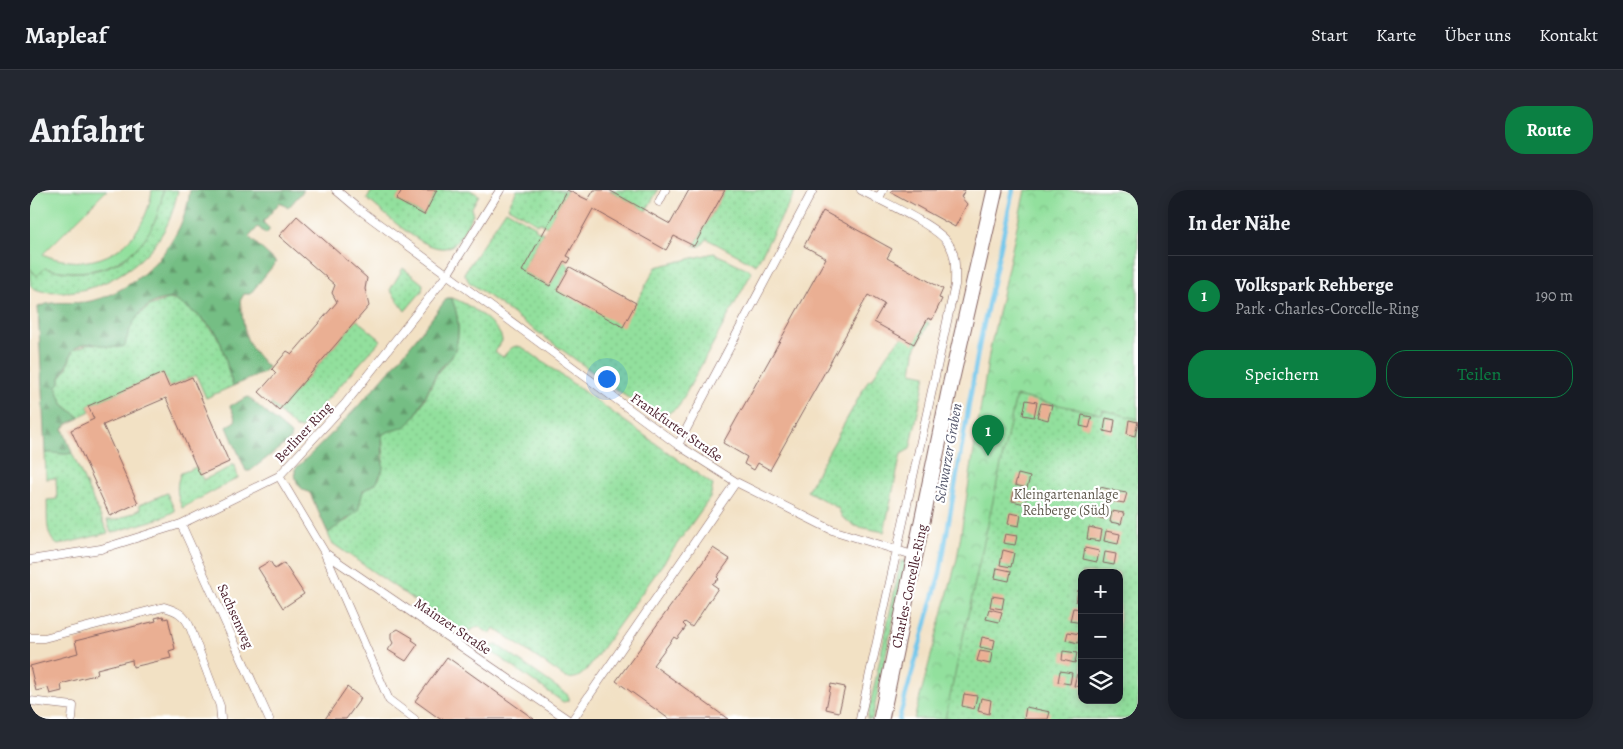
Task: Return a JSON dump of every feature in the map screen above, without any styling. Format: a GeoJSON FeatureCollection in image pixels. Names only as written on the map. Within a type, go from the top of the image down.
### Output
{"type":"FeatureCollection","features":[{"type":"Feature","properties":{"kind":"street","name":"Charles-Corcelle-Ring"},"geometry":{"type":"LineString","coordinates":[[881,719],[951,382],[995,190]]}},
{"type":"Feature","properties":{"kind":"lane","name":"Frankfurter Straße"},"geometry":{"type":"LineString","coordinates":[[336,190],[678,445],[736,482],[832,530],[897,548],[907,554],[916,556]]}},
{"type":"Feature","properties":{"kind":"lane","name":"Berliner Ring"},"geometry":{"type":"LineString","coordinates":[[30,560],[101,549],[181,524],[279,476],[345,404],[447,274],[500,190]]}},
{"type":"Feature","properties":{"kind":"lane"},"geometry":{"type":"LineString","coordinates":[[659,202],[665,190]]}},
{"type":"Feature","properties":{"kind":"lane"},"geometry":{"type":"LineString","coordinates":[[678,445],[813,190]]}},
{"type":"Feature","properties":{"kind":"lane"},"geometry":{"type":"LineString","coordinates":[[860,719],[955,285],[955,260],[949,243],[938,233],[861,190]]}},
{"type":"Feature","properties":{"kind":"lane"},"geometry":{"type":"LineString","coordinates":[[878,200],[883,190]]}},
{"type":"Feature","properties":{"kind":"lane","name":"Mainzer Straße"},"geometry":{"type":"LineString","coordinates":[[279,476],[325,554],[389,700],[414,719]]}},
{"type":"Feature","properties":{"kind":"lane"},"geometry":{"type":"LineString","coordinates":[[573,719],[736,482]]}},
{"type":"Feature","properties":{"kind":"lane","name":"Sachsenweg"},"geometry":{"type":"LineString","coordinates":[[181,524],[269,719]]}},
{"type":"Feature","properties":{"kind":"lane","name":"Mainzer Straße"},"geometry":{"type":"LineString","coordinates":[[325,554],[567,719]]}},
{"type":"Feature","properties":{"kind":"lane"},"geometry":{"type":"LineString","coordinates":[[30,638],[44,638],[164,607],[178,612],[186,618],[190,627],[220,706],[221,719]]}},
{"type":"Feature","properties":{"kind":"lane"},"geometry":{"type":"LineString","coordinates":[[30,701],[73,706],[72,719]]}},
{"type":"Feature","properties":{"kind":"green space"},"geometry":{"type":"Polygon","coordinates":[[[30,190],[107,190],[43,254],[52,258],[69,261],[85,261],[100,258],[114,252],[125,244],[143,220],[152,190],[163,190],[158,212],[150,231],[138,246],[124,258],[107,267],[88,271],[67,272],[45,268],[37,276],[30,268],[30,190]]]}},
{"type":"Feature","properties":{"kind":"green space"},"geometry":{"type":"Polygon","coordinates":[[[163,190],[178,190],[166,227],[148,252],[123,273],[93,287],[78,291],[45,292],[37,290],[30,285],[30,268],[37,276],[45,268],[67,272],[88,271],[107,267],[124,259],[138,247],[149,231],[158,212],[163,190]]]}},
{"type":"Feature","properties":{"kind":"green space"},"geometry":{"type":"Polygon","coordinates":[[[190,190],[304,190],[288,208],[280,202],[263,222],[270,229],[266,234],[258,227],[249,237],[276,262],[250,294],[244,294],[240,301],[246,336],[253,350],[268,367],[263,373],[233,386],[218,336],[207,323],[173,299],[155,302],[140,313],[135,320],[125,346],[112,347],[86,344],[73,350],[60,377],[60,383],[56,387],[63,404],[80,418],[67,424],[63,429],[72,453],[45,453],[38,307],[50,303],[91,301],[127,286],[143,274],[170,244],[186,209],[190,190]]]}},
{"type":"Feature","properties":{"kind":"green space"},"geometry":{"type":"Polygon","coordinates":[[[372,190],[402,190],[397,200],[423,215],[437,190],[470,190],[479,195],[471,209],[473,214],[461,236],[455,244],[442,248],[431,246],[407,232],[367,199],[372,190]]]}},
{"type":"Feature","properties":{"kind":"green space"},"geometry":{"type":"Polygon","coordinates":[[[517,190],[567,190],[547,227],[508,207],[517,190]]]}},
{"type":"Feature","properties":{"kind":"green space"},"geometry":{"type":"Polygon","coordinates":[[[609,190],[658,190],[646,211],[609,190]]]}},
{"type":"Feature","properties":{"kind":"green space"},"geometry":{"type":"Polygon","coordinates":[[[725,190],[796,190],[756,265],[707,239],[701,246],[694,246],[725,190]]]}},
{"type":"Feature","properties":{"kind":"green space"},"geometry":{"type":"Polygon","coordinates":[[[1025,190],[1119,190],[1138,195],[1138,419],[1103,410],[1102,414],[1016,396],[945,719],[914,719],[957,559],[989,354],[1025,190]]]}},
{"type":"Feature","properties":{"kind":"green space"},"geometry":{"type":"Polygon","coordinates":[[[506,210],[543,233],[522,271],[550,286],[564,261],[570,267],[557,290],[636,303],[656,267],[714,253],[750,270],[751,274],[679,406],[667,414],[646,411],[469,282],[464,273],[506,210]]]}},
{"type":"Feature","properties":{"kind":"green space"},"geometry":{"type":"Polygon","coordinates":[[[403,268],[423,284],[422,291],[405,311],[390,290],[403,268]]]}},
{"type":"Feature","properties":{"kind":"green space"},"geometry":{"type":"Polygon","coordinates":[[[447,298],[451,298],[454,304],[458,326],[456,348],[453,354],[438,371],[411,421],[404,427],[382,435],[383,469],[377,482],[363,491],[358,511],[328,533],[310,493],[298,484],[295,469],[316,450],[375,387],[447,298]]]}},
{"type":"Feature","properties":{"kind":"green space"},"geometry":{"type":"Polygon","coordinates":[[[451,298],[482,315],[501,335],[502,341],[495,352],[503,357],[515,346],[525,349],[713,485],[710,498],[591,664],[578,677],[566,678],[494,628],[490,634],[478,626],[470,631],[457,630],[332,543],[328,534],[337,525],[348,520],[363,491],[377,482],[380,477],[384,457],[382,435],[408,423],[412,419],[438,372],[452,357],[456,348],[458,326],[456,311],[451,298]]]}},
{"type":"Feature","properties":{"kind":"green space"},"geometry":{"type":"Polygon","coordinates":[[[168,299],[191,309],[213,330],[221,344],[233,386],[206,398],[196,375],[169,387],[162,374],[88,406],[90,411],[79,417],[63,404],[56,387],[60,383],[60,377],[66,370],[73,350],[94,342],[109,347],[128,332],[135,318],[150,306],[168,299]]]}},
{"type":"Feature","properties":{"kind":"green space"},"geometry":{"type":"Polygon","coordinates":[[[357,320],[381,340],[301,429],[296,428],[271,405],[272,403],[280,409],[357,320]]]}},
{"type":"Feature","properties":{"kind":"green space"},"geometry":{"type":"Polygon","coordinates":[[[926,321],[929,323],[916,347],[912,372],[926,375],[910,449],[901,454],[884,532],[855,526],[842,517],[838,508],[807,491],[869,379],[872,380],[883,360],[894,346],[926,321]]]}},
{"type":"Feature","properties":{"kind":"green space","name":"Kleingartenanlage Rehberge (Süd)"},"geometry":{"type":"Polygon","coordinates":[[[1003,385],[1017,396],[1102,413],[1103,410],[1138,419],[1138,719],[938,719],[1003,385]]]}},
{"type":"Feature","properties":{"kind":"green space"},"geometry":{"type":"Polygon","coordinates":[[[248,397],[291,434],[290,440],[250,471],[246,471],[227,427],[236,420],[230,406],[248,397]]]}},
{"type":"Feature","properties":{"kind":"green space"},"geometry":{"type":"Polygon","coordinates":[[[45,453],[72,453],[108,533],[58,545],[51,537],[48,525],[47,500],[57,499],[56,478],[46,479],[45,453]]]}},
{"type":"Feature","properties":{"kind":"green space"},"geometry":{"type":"Polygon","coordinates":[[[232,464],[235,466],[238,478],[182,508],[177,491],[181,473],[197,467],[203,480],[229,468],[232,464]]]}},
{"type":"Feature","properties":{"kind":"green space"},"geometry":{"type":"Polygon","coordinates":[[[167,493],[175,511],[161,518],[111,533],[107,520],[117,520],[141,509],[139,505],[167,493]]]}},
{"type":"Feature","properties":{"kind":"green space"},"geometry":{"type":"Polygon","coordinates":[[[901,561],[906,561],[872,719],[867,719],[901,561]]]}},
{"type":"Feature","properties":{"kind":"green space"},"geometry":{"type":"Polygon","coordinates":[[[497,645],[568,695],[568,701],[563,702],[492,652],[492,646],[497,645]]]}},
{"type":"Feature","properties":{"kind":"building"},"geometry":{"type":"Polygon","coordinates":[[[402,190],[437,190],[424,215],[396,200],[402,190]]]}},
{"type":"Feature","properties":{"kind":"building"},"geometry":{"type":"Polygon","coordinates":[[[567,190],[588,200],[594,190],[609,190],[670,224],[689,190],[725,190],[694,246],[674,236],[666,250],[593,209],[567,256],[571,258],[568,263],[564,261],[550,286],[522,271],[567,190]]]}},
{"type":"Feature","properties":{"kind":"building"},"geometry":{"type":"Polygon","coordinates":[[[892,190],[965,190],[961,197],[967,204],[955,227],[891,192],[892,190]]]}},
{"type":"Feature","properties":{"kind":"building"},"geometry":{"type":"Polygon","coordinates":[[[823,211],[892,249],[887,258],[943,289],[939,298],[942,299],[932,320],[928,318],[914,344],[874,322],[884,304],[868,295],[770,470],[758,463],[754,470],[744,464],[747,457],[723,443],[826,258],[804,246],[823,211]]]}},
{"type":"Feature","properties":{"kind":"building"},"geometry":{"type":"Polygon","coordinates":[[[297,216],[367,278],[365,289],[369,306],[279,410],[259,392],[276,373],[272,369],[287,351],[292,354],[337,302],[332,293],[335,285],[279,236],[297,216]]]}},
{"type":"Feature","properties":{"kind":"building"},"geometry":{"type":"Polygon","coordinates":[[[570,267],[636,303],[623,327],[557,290],[570,267]]]}},
{"type":"Feature","properties":{"kind":"building"},"geometry":{"type":"Polygon","coordinates":[[[163,373],[169,387],[192,377],[229,462],[200,475],[166,398],[103,425],[138,503],[110,516],[71,430],[94,419],[88,406],[163,373]]]}},
{"type":"Feature","properties":{"kind":"building"},"geometry":{"type":"Polygon","coordinates":[[[1026,400],[1037,402],[1034,417],[1023,415],[1026,400]]]}},
{"type":"Feature","properties":{"kind":"building"},"geometry":{"type":"Polygon","coordinates":[[[1041,403],[1052,405],[1048,420],[1037,417],[1041,403]]]}},
{"type":"Feature","properties":{"kind":"building"},"geometry":{"type":"Polygon","coordinates":[[[1082,415],[1092,417],[1089,428],[1080,426],[1082,415]]]}},
{"type":"Feature","properties":{"kind":"building"},"geometry":{"type":"Polygon","coordinates":[[[1106,418],[1115,420],[1113,433],[1104,431],[1106,418]]]}},
{"type":"Feature","properties":{"kind":"building"},"geometry":{"type":"Polygon","coordinates":[[[1129,420],[1138,422],[1135,436],[1127,434],[1129,420]]]}},
{"type":"Feature","properties":{"kind":"building"},"geometry":{"type":"Polygon","coordinates":[[[1018,474],[1030,477],[1027,488],[1015,485],[1018,474]]]}},
{"type":"Feature","properties":{"kind":"building"},"geometry":{"type":"Polygon","coordinates":[[[1100,487],[1113,490],[1110,501],[1098,498],[1100,487]]]}},
{"type":"Feature","properties":{"kind":"building"},"geometry":{"type":"Polygon","coordinates":[[[1014,491],[1027,494],[1025,504],[1012,501],[1014,491]]]}},
{"type":"Feature","properties":{"kind":"building"},"geometry":{"type":"Polygon","coordinates":[[[1114,491],[1127,493],[1124,503],[1112,501],[1114,491]]]}},
{"type":"Feature","properties":{"kind":"building"},"geometry":{"type":"Polygon","coordinates":[[[1094,509],[1106,511],[1105,519],[1092,517],[1094,509]]]}},
{"type":"Feature","properties":{"kind":"building"},"geometry":{"type":"Polygon","coordinates":[[[1112,511],[1124,513],[1121,524],[1110,522],[1112,511]]]}},
{"type":"Feature","properties":{"kind":"building"},"geometry":{"type":"Polygon","coordinates":[[[1010,513],[1021,515],[1019,526],[1008,524],[1010,513]]]}},
{"type":"Feature","properties":{"kind":"building"},"geometry":{"type":"Polygon","coordinates":[[[1089,527],[1102,530],[1100,541],[1087,539],[1089,527]]]}},
{"type":"Feature","properties":{"kind":"building"},"geometry":{"type":"Polygon","coordinates":[[[1106,531],[1120,534],[1118,544],[1104,541],[1106,531]]]}},
{"type":"Feature","properties":{"kind":"building"},"geometry":{"type":"Polygon","coordinates":[[[1005,534],[1017,536],[1015,545],[1003,543],[1005,534]]]}},
{"type":"Feature","properties":{"kind":"building"},"geometry":{"type":"Polygon","coordinates":[[[713,548],[730,559],[717,577],[719,579],[712,584],[718,588],[692,627],[685,622],[683,624],[686,627],[677,639],[674,637],[653,665],[728,719],[669,719],[616,681],[713,548]]]}},
{"type":"Feature","properties":{"kind":"building"},"geometry":{"type":"Polygon","coordinates":[[[1085,548],[1099,551],[1097,562],[1083,559],[1085,548]]]}},
{"type":"Feature","properties":{"kind":"building"},"geometry":{"type":"Polygon","coordinates":[[[1003,550],[1014,553],[1011,567],[1000,565],[1003,550]]]}},
{"type":"Feature","properties":{"kind":"building"},"geometry":{"type":"Polygon","coordinates":[[[1105,552],[1116,554],[1114,565],[1103,563],[1105,552]]]}},
{"type":"Feature","properties":{"kind":"building"},"geometry":{"type":"Polygon","coordinates":[[[270,561],[275,569],[284,563],[304,594],[283,608],[258,568],[270,561]]]}},
{"type":"Feature","properties":{"kind":"building"},"geometry":{"type":"Polygon","coordinates":[[[997,568],[1011,571],[1009,581],[995,578],[997,568]]]}},
{"type":"Feature","properties":{"kind":"building"},"geometry":{"type":"Polygon","coordinates":[[[992,596],[1004,598],[1002,609],[990,607],[992,596]]]}},
{"type":"Feature","properties":{"kind":"building"},"geometry":{"type":"Polygon","coordinates":[[[1073,608],[1078,609],[1078,622],[1070,621],[1073,608]]]}},
{"type":"Feature","properties":{"kind":"building"},"geometry":{"type":"Polygon","coordinates":[[[989,609],[1002,612],[999,622],[986,619],[989,609]]]}},
{"type":"Feature","properties":{"kind":"building"},"geometry":{"type":"Polygon","coordinates":[[[163,616],[164,619],[168,618],[175,649],[169,651],[171,658],[133,667],[132,660],[97,669],[98,674],[61,684],[62,691],[50,694],[48,688],[36,691],[30,666],[78,653],[75,641],[156,621],[155,618],[163,616]]]}},
{"type":"Feature","properties":{"kind":"building"},"geometry":{"type":"Polygon","coordinates":[[[398,629],[413,638],[412,640],[418,644],[406,661],[388,650],[393,643],[391,633],[398,629]]]}},
{"type":"Feature","properties":{"kind":"building"},"geometry":{"type":"Polygon","coordinates":[[[1068,632],[1078,634],[1078,643],[1066,640],[1068,632]]]}},
{"type":"Feature","properties":{"kind":"building"},"geometry":{"type":"Polygon","coordinates":[[[982,637],[995,640],[993,650],[980,647],[982,637]]]}},
{"type":"Feature","properties":{"kind":"building"},"geometry":{"type":"Polygon","coordinates":[[[980,651],[992,653],[990,664],[977,661],[980,651]]]}},
{"type":"Feature","properties":{"kind":"building"},"geometry":{"type":"Polygon","coordinates":[[[1063,651],[1077,653],[1075,663],[1062,660],[1063,651]]]}},
{"type":"Feature","properties":{"kind":"building"},"geometry":{"type":"Polygon","coordinates":[[[447,657],[534,719],[440,719],[415,701],[447,657]]]}},
{"type":"Feature","properties":{"kind":"building"},"geometry":{"type":"Polygon","coordinates":[[[1060,671],[1072,673],[1070,684],[1058,682],[1060,671]]]}},
{"type":"Feature","properties":{"kind":"building"},"geometry":{"type":"Polygon","coordinates":[[[1077,674],[1078,674],[1078,686],[1074,686],[1077,674]]]}},
{"type":"Feature","properties":{"kind":"building"},"geometry":{"type":"Polygon","coordinates":[[[831,684],[845,687],[839,712],[826,709],[831,684]]]}},
{"type":"Feature","properties":{"kind":"building"},"geometry":{"type":"Polygon","coordinates":[[[347,687],[361,698],[346,719],[325,719],[347,687]]]}},
{"type":"Feature","properties":{"kind":"building"},"geometry":{"type":"Polygon","coordinates":[[[964,694],[977,696],[974,709],[962,706],[964,694]]]}},
{"type":"Feature","properties":{"kind":"building"},"geometry":{"type":"Polygon","coordinates":[[[981,698],[991,700],[989,714],[978,711],[981,698]]]}},
{"type":"Feature","properties":{"kind":"building"},"geometry":{"type":"Polygon","coordinates":[[[1026,707],[1050,712],[1048,719],[1024,719],[1026,707]]]}},
{"type":"Feature","properties":{"kind":"waterway","name":"Schwarzer Graben"},"geometry":{"type":"LineString","coordinates":[[899,719],[940,573],[979,346],[1013,190]]}},
{"type":"Feature","properties":{"kind":"place","name":"Volkspark Rehberge"},"geometry":{"type":"Point","coordinates":[988,456]}}]}
